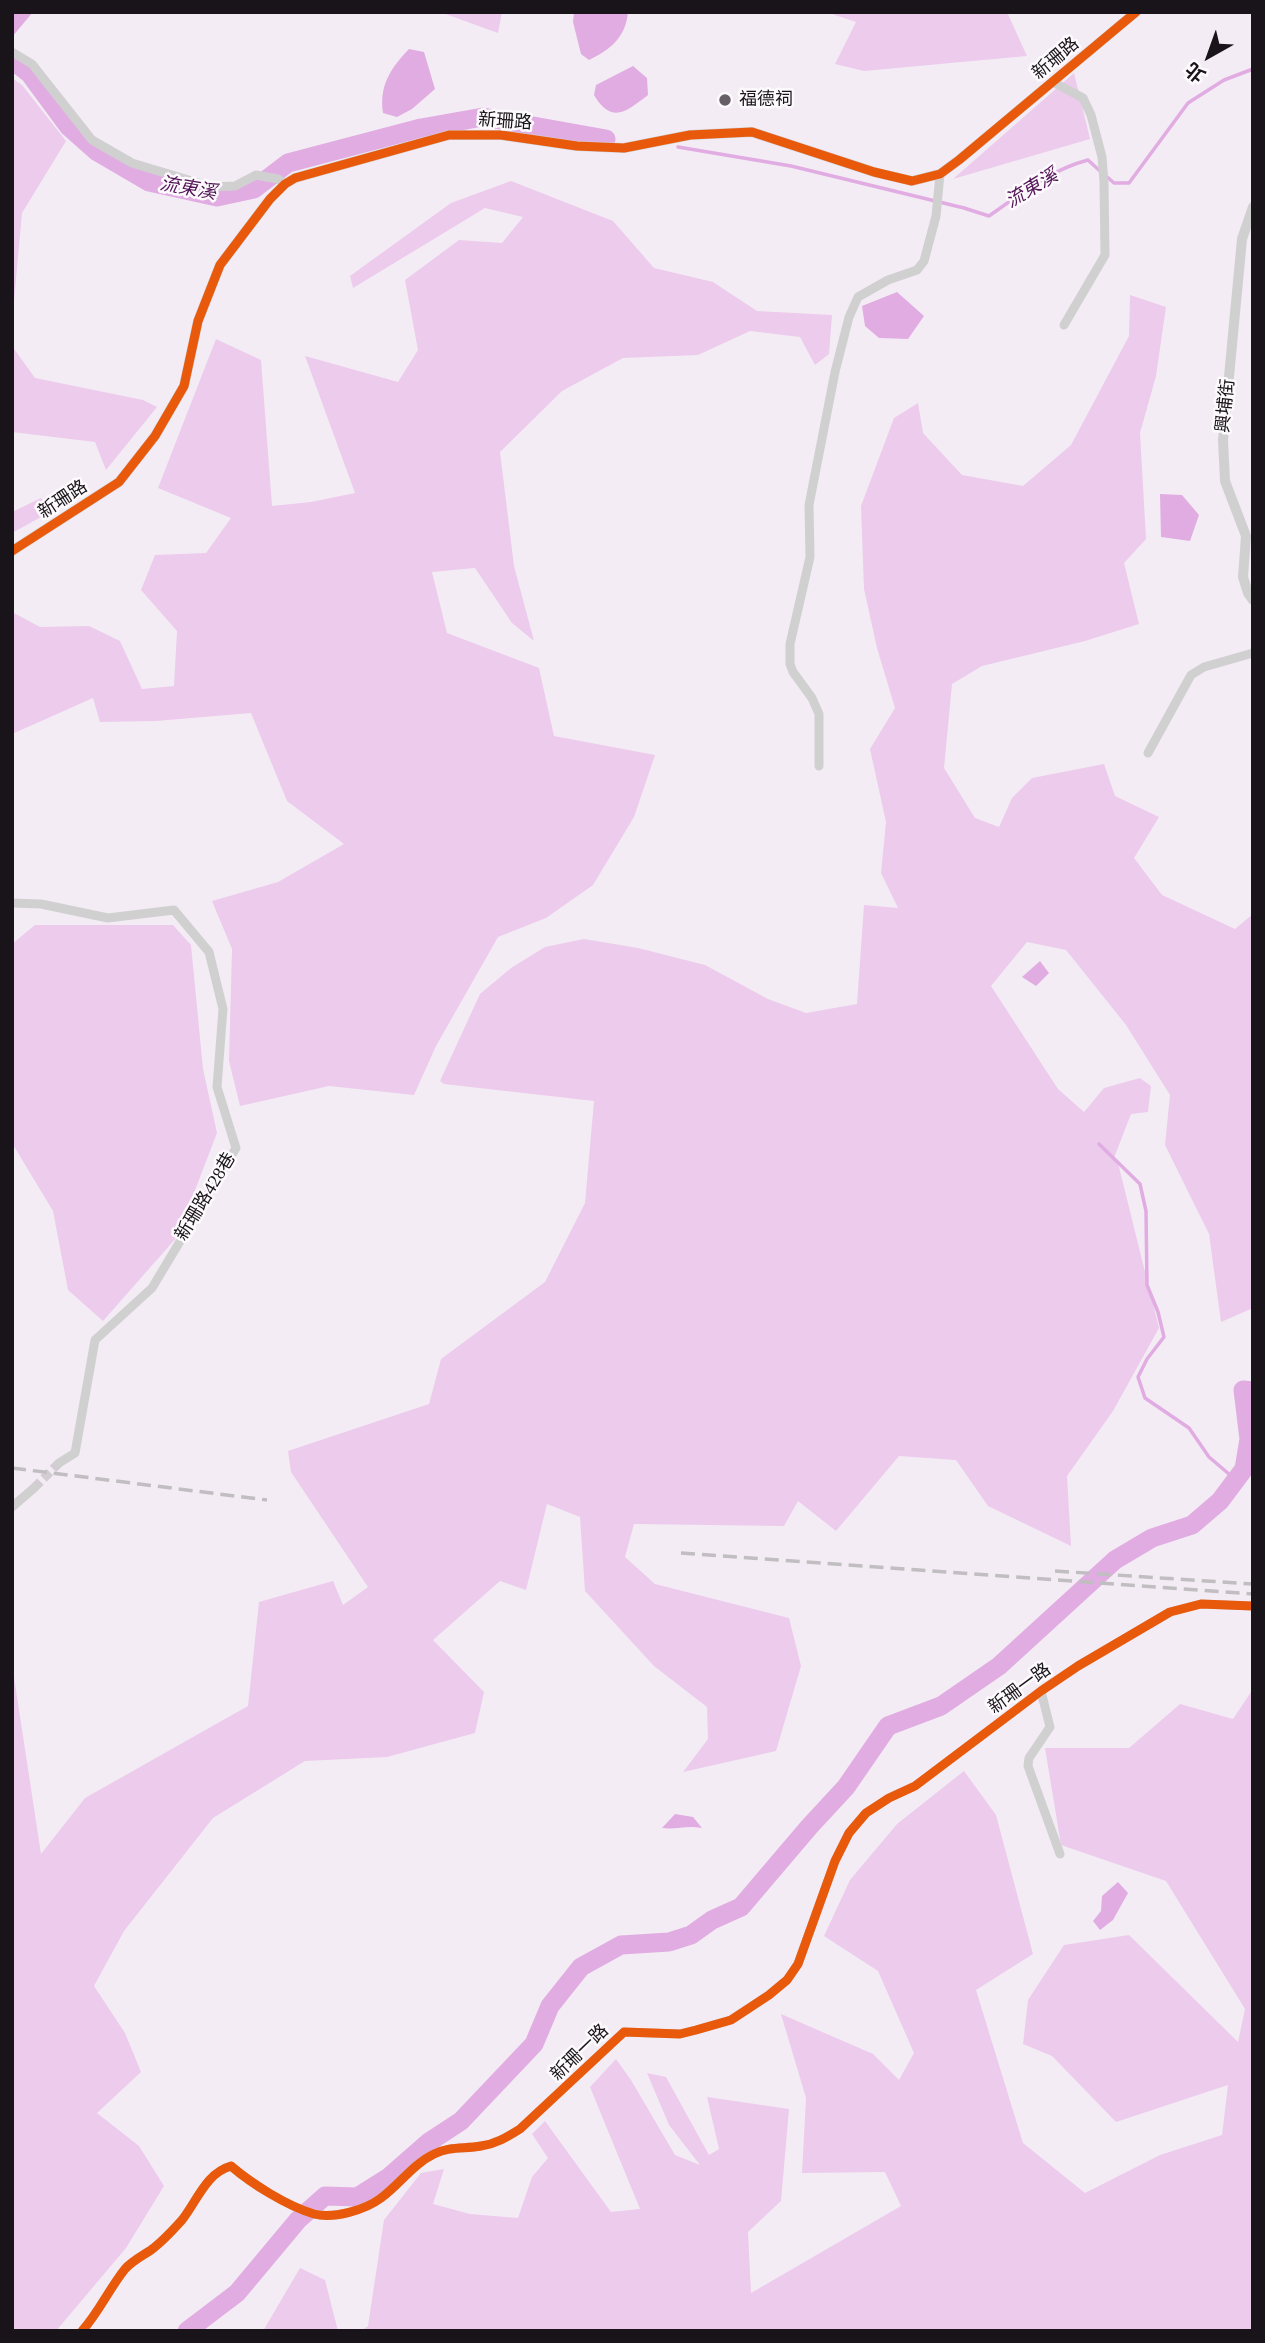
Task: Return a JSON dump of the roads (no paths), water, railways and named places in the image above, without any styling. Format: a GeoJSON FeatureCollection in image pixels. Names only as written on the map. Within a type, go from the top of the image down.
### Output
{"type":"FeatureCollection","features":[{"type":"Feature","properties":{"kind":"street","name":"新珊路"},"geometry":{"type":"LineString","coordinates":[[12,551],[119,482],[155,436],[184,387],[198,321],[220,265],[281,182],[449,135],[501,135],[577,146],[624,148],[690,135],[752,132],[874,172],[912,181],[940,174],[959,160],[1136,12]]}},
{"type":"Feature","properties":{"kind":"street"},"geometry":{"type":"LineString","coordinates":[[12,52],[32,64],[92,140],[132,163],[212,187],[235,186],[256,175],[264,175],[281,182]]}},
{"type":"Feature","properties":{"kind":"street"},"geometry":{"type":"LineString","coordinates":[[1053,82],[1083,98],[1091,115],[1102,157],[1104,182],[1105,255],[1064,326]]}},
{"type":"Feature","properties":{"kind":"street"},"geometry":{"type":"LineString","coordinates":[[819,766],[819,714],[813,698],[793,672],[790,664],[790,644],[810,557],[810,505],[835,372],[849,317],[858,297],[888,280],[917,270],[924,261],[936,216],[940,174]]}},
{"type":"Feature","properties":{"kind":"street","name":"興埔街"},"geometry":{"type":"LineString","coordinates":[[1253,207],[1242,239],[1223,440],[1225,481],[1247,536],[1243,577],[1253,600]]}},
{"type":"Feature","properties":{"kind":"street"},"geometry":{"type":"LineString","coordinates":[[1148,753],[1191,675],[1204,667],[1253,653]]}},
{"type":"Feature","properties":{"kind":"street","name":"新珊路428巷"},"geometry":{"type":"LineString","coordinates":[[12,902],[41,904],[108,918],[174,910],[209,952],[223,1009],[217,1087],[236,1148],[152,1288],[95,1340],[75,1453],[59,1463]]}},
{"type":"Feature","properties":{"kind":"street"},"geometry":{"type":"LineString","coordinates":[[12,1507],[34,1488]]}},
{"type":"Feature","properties":{"kind":"street","name":"新珊一路"},"geometry":{"type":"LineString","coordinates":[[82,2331],[93,2319],[107,2292],[128,2266],[154,2248],[181,2221],[208,2181],[221,2169],[231,2166],[258,2187],[316,2214],[333,2214],[365,2207],[379,2200],[431,2155],[448,2148],[480,2147],[500,2141],[520,2129],[624,2032],[680,2034],[731,2020],[787,1980],[798,1964],[835,1861],[849,1833],[866,1813],[888,1798],[915,1786],[1041,1691],[1129,1634],[1170,1612],[1200,1604],[1253,1606]]}},
{"type":"Feature","properties":{"kind":"street"},"geometry":{"type":"LineString","coordinates":[[1041,1691],[1050,1727],[1029,1758],[1028,1766],[1060,1854]]}},
{"type":"Feature","properties":{"kind":"waterway","name":"流東溪"},"geometry":{"type":"LineString","coordinates":[[12,60],[30,74],[69,127],[96,151],[149,182],[217,197],[254,189],[288,163],[421,128],[483,117],[606,139]]}},
{"type":"Feature","properties":{"kind":"waterway","name":"流東溪"},"geometry":{"type":"LineString","coordinates":[[1106,176],[1114,183],[1129,183],[1188,103],[1224,80],[1253,69]]}},
{"type":"Feature","properties":{"kind":"waterway","name":"流東溪"},"geometry":{"type":"LineString","coordinates":[[678,147],[791,166],[989,216],[1036,184],[1074,164],[1088,160],[1100,171]]}},
{"type":"Feature","properties":{"kind":"waterway"},"geometry":{"type":"LineString","coordinates":[[1099,1144],[1140,1184],[1146,1211],[1147,1285],[1164,1337],[1147,1359],[1138,1377],[1145,1398],[1189,1428],[1209,1457],[1236,1480]]}},
{"type":"Feature","properties":{"kind":"waterway"},"geometry":{"type":"LineString","coordinates":[[187,2331],[237,2293],[298,2220],[325,2196],[357,2197],[389,2177],[429,2142],[461,2121],[534,2044],[550,2006],[581,1967],[621,1945],[669,1942],[691,1935],[712,1920],[741,1907],[846,1787],[888,1726],[941,1706],[999,1666],[1115,1560],[1152,1538],[1192,1525],[1220,1501],[1244,1469],[1249,1439],[1243,1390],[1253,1391]]}},
{"type":"Feature","properties":{"kind":"tunnel"},"geometry":{"type":"LineString","coordinates":[[34,1488],[59,1463]]}},
{"type":"Feature","properties":{"kind":"railway"},"geometry":{"type":"LineString","coordinates":[[12,1468],[267,1500]]}},
{"type":"Feature","properties":{"kind":"railway"},"geometry":{"type":"LineString","coordinates":[[681,1553],[1253,1594]]}},
{"type":"Feature","properties":{"kind":"railway"},"geometry":{"type":"LineString","coordinates":[[1055,1571],[1253,1584]]}},
{"type":"Feature","properties":{"kind":"place","name":"福德祠"},"geometry":{"type":"Point","coordinates":[725,100]}}]}
